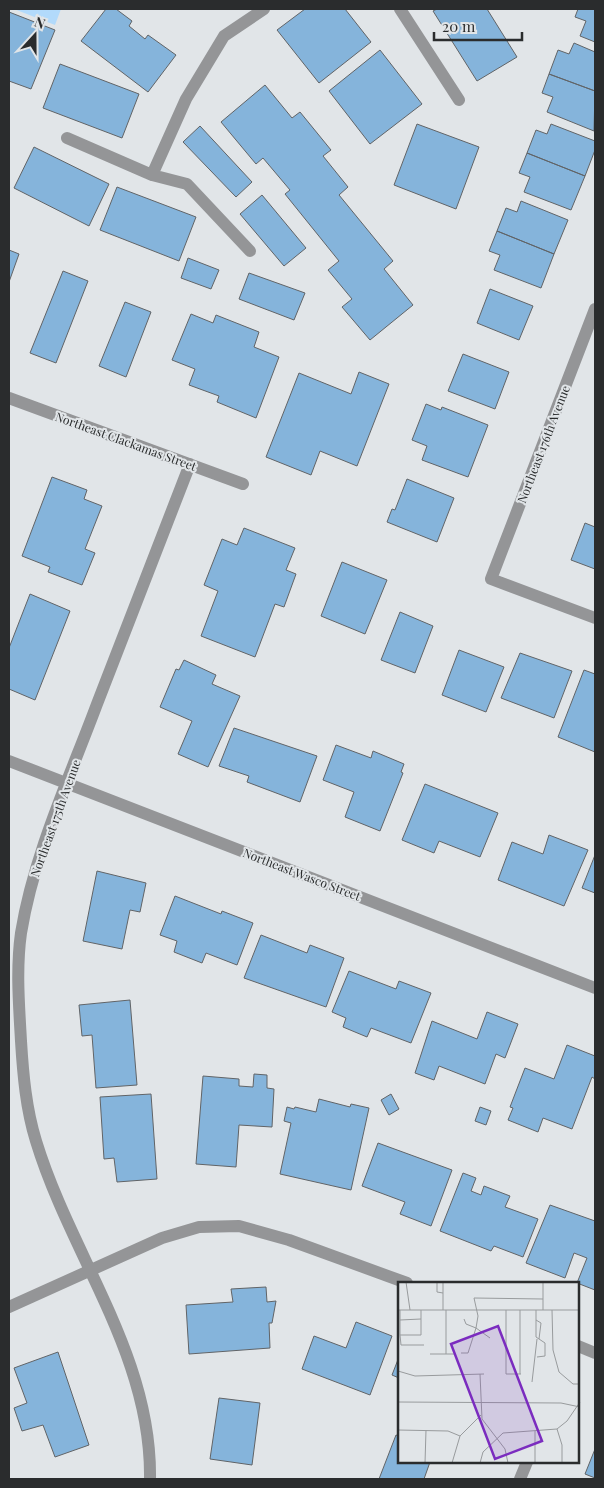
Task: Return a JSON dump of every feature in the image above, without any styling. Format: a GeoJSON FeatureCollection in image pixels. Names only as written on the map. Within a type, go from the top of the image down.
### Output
{"type":"FeatureCollection","features":[{"type":"Feature","properties":{"kind":"street"},"geometry":{"type":"LineString","coordinates":[[152,175],[186,99],[224,36],[264,9]]}},
{"type":"Feature","properties":{"kind":"street"},"geometry":{"type":"LineString","coordinates":[[400,9],[459,100]]}},
{"type":"Feature","properties":{"kind":"street"},"geometry":{"type":"LineString","coordinates":[[67,138],[152,175],[186,184],[250,251]]}},
{"type":"Feature","properties":{"kind":"street","name":"Northeast 176th Avenue"},"geometry":{"type":"LineString","coordinates":[[595,309],[490,579],[595,618]]}},
{"type":"Feature","properties":{"kind":"street","name":"Northeast Clackamas Street"},"geometry":{"type":"LineString","coordinates":[[9,398],[243,484]]}},
{"type":"Feature","properties":{"kind":"street","name":"Northeast 175th Avenue"},"geometry":{"type":"LineString","coordinates":[[91,1270],[49,1178],[36,1139],[28,1104],[22,1053],[15,937],[38,862],[67,783],[190,464]]}},
{"type":"Feature","properties":{"kind":"street","name":"Northeast Wasco Street"},"geometry":{"type":"LineString","coordinates":[[9,761],[595,988]]}},
{"type":"Feature","properties":{"kind":"street"},"geometry":{"type":"LineString","coordinates":[[9,1307],[162,1238],[199,1227],[239,1226],[289,1240],[404,1282]]}},
{"type":"Feature","properties":{"kind":"street"},"geometry":{"type":"LineString","coordinates":[[91,1270],[138,1384],[146,1419],[151,1456],[150,1479]]}},
{"type":"Feature","properties":{"kind":"street"},"geometry":{"type":"LineString","coordinates":[[579,1346],[595,1353]]}},
{"type":"Feature","properties":{"kind":"street"},"geometry":{"type":"LineString","coordinates":[[520,1479],[527,1463]]}},
{"type":"Feature","properties":{"kind":"shaded area"},"geometry":{"type":"Polygon","coordinates":[[[14,9],[61,9],[55,25],[14,9]]]}},
{"type":"Feature","properties":{"kind":"building"},"geometry":{"type":"Polygon","coordinates":[[[106,9],[116,9],[132,21],[129,26],[145,39],[148,35],[176,55],[148,92],[81,41],[106,9]]]}},
{"type":"Feature","properties":{"kind":"building"},"geometry":{"type":"Polygon","coordinates":[[[305,9],[345,9],[371,42],[319,83],[277,30],[305,9]]]}},
{"type":"Feature","properties":{"kind":"building"},"geometry":{"type":"Polygon","coordinates":[[[437,9],[487,9],[517,57],[477,81],[433,11],[437,9]]]}},
{"type":"Feature","properties":{"kind":"building"},"geometry":{"type":"Polygon","coordinates":[[[578,9],[595,9],[595,42],[580,36],[586,21],[575,17],[578,9]]]}},
{"type":"Feature","properties":{"kind":"building"},"geometry":{"type":"Polygon","coordinates":[[[9,12],[55,30],[31,89],[9,81],[9,12]]]}},
{"type":"Feature","properties":{"kind":"building"},"geometry":{"type":"Polygon","coordinates":[[[574,43],[595,52],[595,91],[549,74],[558,50],[569,54],[574,43]]]}},
{"type":"Feature","properties":{"kind":"building"},"geometry":{"type":"Polygon","coordinates":[[[380,50],[422,104],[370,144],[329,91],[380,50]]]}},
{"type":"Feature","properties":{"kind":"building"},"geometry":{"type":"Polygon","coordinates":[[[60,64],[139,94],[122,138],[43,108],[60,64]]]}},
{"type":"Feature","properties":{"kind":"building"},"geometry":{"type":"Polygon","coordinates":[[[549,74],[595,91],[594,131],[547,112],[553,97],[542,93],[549,74]]]}},
{"type":"Feature","properties":{"kind":"building"},"geometry":{"type":"Polygon","coordinates":[[[265,85],[292,118],[300,112],[331,150],[323,156],[348,187],[339,195],[393,261],[384,269],[413,305],[370,340],[342,307],[352,299],[328,270],[339,261],[285,194],[290,190],[263,158],[256,164],[221,122],[265,85]]]}},
{"type":"Feature","properties":{"kind":"building"},"geometry":{"type":"Polygon","coordinates":[[[417,124],[479,147],[456,209],[394,185],[417,124]]]}},
{"type":"Feature","properties":{"kind":"building"},"geometry":{"type":"Polygon","coordinates":[[[551,124],[595,141],[595,150],[585,176],[527,153],[536,130],[547,134],[551,124]]]}},
{"type":"Feature","properties":{"kind":"building"},"geometry":{"type":"Polygon","coordinates":[[[200,126],[252,182],[236,197],[183,142],[200,126]]]}},
{"type":"Feature","properties":{"kind":"building"},"geometry":{"type":"Polygon","coordinates":[[[34,147],[109,184],[89,226],[14,188],[34,147]]]}},
{"type":"Feature","properties":{"kind":"building"},"geometry":{"type":"Polygon","coordinates":[[[527,153],[585,176],[571,210],[524,192],[530,177],[519,173],[527,153]]]}},
{"type":"Feature","properties":{"kind":"building"},"geometry":{"type":"Polygon","coordinates":[[[117,187],[196,217],[179,261],[100,230],[117,187]]]}},
{"type":"Feature","properties":{"kind":"building"},"geometry":{"type":"Polygon","coordinates":[[[262,195],[306,248],[284,266],[240,214],[262,195]]]}},
{"type":"Feature","properties":{"kind":"building"},"geometry":{"type":"Polygon","coordinates":[[[521,201],[568,220],[554,254],[497,231],[506,208],[517,212],[521,201]]]}},
{"type":"Feature","properties":{"kind":"building"},"geometry":{"type":"Polygon","coordinates":[[[497,231],[554,254],[541,288],[494,270],[500,255],[489,251],[497,231]]]}},
{"type":"Feature","properties":{"kind":"building"},"geometry":{"type":"Polygon","coordinates":[[[9,250],[19,254],[9,282],[9,250]]]}},
{"type":"Feature","properties":{"kind":"building"},"geometry":{"type":"Polygon","coordinates":[[[188,258],[219,270],[211,289],[181,278],[188,258]]]}},
{"type":"Feature","properties":{"kind":"building"},"geometry":{"type":"Polygon","coordinates":[[[63,271],[88,281],[56,363],[30,353],[63,271]]]}},
{"type":"Feature","properties":{"kind":"building"},"geometry":{"type":"Polygon","coordinates":[[[249,273],[305,293],[294,320],[239,299],[249,273]]]}},
{"type":"Feature","properties":{"kind":"building"},"geometry":{"type":"Polygon","coordinates":[[[490,289],[533,306],[519,340],[477,323],[490,289]]]}},
{"type":"Feature","properties":{"kind":"building"},"geometry":{"type":"Polygon","coordinates":[[[125,302],[151,312],[126,377],[99,366],[125,302]]]}},
{"type":"Feature","properties":{"kind":"building"},"geometry":{"type":"Polygon","coordinates":[[[191,314],[213,323],[216,315],[259,332],[254,347],[279,357],[256,418],[217,402],[219,396],[189,385],[195,369],[172,360],[191,314]]]}},
{"type":"Feature","properties":{"kind":"building"},"geometry":{"type":"Polygon","coordinates":[[[463,354],[509,372],[495,409],[448,391],[463,354]]]}},
{"type":"Feature","properties":{"kind":"building"},"geometry":{"type":"Polygon","coordinates":[[[359,372],[389,384],[357,466],[320,451],[311,475],[266,457],[299,373],[351,394],[359,372]]]}},
{"type":"Feature","properties":{"kind":"building"},"geometry":{"type":"Polygon","coordinates":[[[426,404],[441,410],[442,407],[488,425],[468,477],[422,460],[427,446],[412,440],[426,404]]]}},
{"type":"Feature","properties":{"kind":"building"},"geometry":{"type":"Polygon","coordinates":[[[52,477],[87,490],[84,499],[102,506],[85,549],[95,553],[82,585],[48,572],[50,567],[22,556],[52,477]]]}},
{"type":"Feature","properties":{"kind":"building"},"geometry":{"type":"Polygon","coordinates":[[[407,479],[454,498],[437,542],[387,522],[392,509],[395,510],[407,479]]]}},
{"type":"Feature","properties":{"kind":"building"},"geometry":{"type":"Polygon","coordinates":[[[585,523],[595,527],[595,569],[571,560],[585,523]]]}},
{"type":"Feature","properties":{"kind":"building"},"geometry":{"type":"Polygon","coordinates":[[[244,528],[295,548],[286,570],[296,574],[284,607],[275,604],[255,657],[201,636],[218,591],[204,585],[222,539],[237,545],[244,528]]]}},
{"type":"Feature","properties":{"kind":"building"},"geometry":{"type":"Polygon","coordinates":[[[342,562],[387,580],[365,634],[321,616],[342,562]]]}},
{"type":"Feature","properties":{"kind":"building"},"geometry":{"type":"Polygon","coordinates":[[[30,594],[70,611],[35,700],[9,689],[9,648],[30,594]]]}},
{"type":"Feature","properties":{"kind":"building"},"geometry":{"type":"Polygon","coordinates":[[[400,612],[433,626],[415,673],[381,660],[400,612]]]}},
{"type":"Feature","properties":{"kind":"building"},"geometry":{"type":"Polygon","coordinates":[[[459,650],[504,667],[486,712],[442,695],[459,650]]]}},
{"type":"Feature","properties":{"kind":"building"},"geometry":{"type":"Polygon","coordinates":[[[520,653],[572,671],[554,718],[501,698],[520,653]]]}},
{"type":"Feature","properties":{"kind":"building"},"geometry":{"type":"Polygon","coordinates":[[[184,660],[216,675],[212,684],[240,696],[208,767],[178,754],[192,721],[160,707],[176,669],[179,670],[184,660]]]}},
{"type":"Feature","properties":{"kind":"building"},"geometry":{"type":"Polygon","coordinates":[[[584,670],[595,674],[595,752],[558,737],[584,670]]]}},
{"type":"Feature","properties":{"kind":"building"},"geometry":{"type":"Polygon","coordinates":[[[234,728],[317,756],[300,802],[247,782],[249,776],[219,766],[234,728]]]}},
{"type":"Feature","properties":{"kind":"building"},"geometry":{"type":"Polygon","coordinates":[[[336,745],[371,758],[373,751],[404,764],[401,772],[403,773],[380,831],[345,817],[354,792],[323,780],[336,745]]]}},
{"type":"Feature","properties":{"kind":"building"},"geometry":{"type":"Polygon","coordinates":[[[425,784],[498,813],[480,857],[439,841],[434,853],[402,840],[425,784]]]}},
{"type":"Feature","properties":{"kind":"building"},"geometry":{"type":"Polygon","coordinates":[[[549,835],[588,850],[564,906],[498,880],[512,842],[543,854],[549,835]]]}},
{"type":"Feature","properties":{"kind":"building"},"geometry":{"type":"Polygon","coordinates":[[[595,855],[595,893],[582,888],[595,855]]]}},
{"type":"Feature","properties":{"kind":"building"},"geometry":{"type":"Polygon","coordinates":[[[97,871],[146,883],[140,912],[130,910],[122,949],[83,941],[97,871]]]}},
{"type":"Feature","properties":{"kind":"building"},"geometry":{"type":"Polygon","coordinates":[[[175,896],[221,914],[222,911],[253,923],[237,965],[206,953],[202,963],[174,952],[177,941],[160,935],[175,896]]]}},
{"type":"Feature","properties":{"kind":"building"},"geometry":{"type":"Polygon","coordinates":[[[261,935],[307,953],[310,945],[344,958],[326,1007],[244,978],[261,935]]]}},
{"type":"Feature","properties":{"kind":"building"},"geometry":{"type":"Polygon","coordinates":[[[349,971],[396,989],[399,981],[431,993],[411,1043],[371,1028],[367,1037],[343,1027],[346,1018],[332,1012],[349,971]]]}},
{"type":"Feature","properties":{"kind":"building"},"geometry":{"type":"Polygon","coordinates":[[[130,1000],[137,1085],[96,1088],[92,1035],[82,1036],[79,1005],[130,1000]]]}},
{"type":"Feature","properties":{"kind":"building"},"geometry":{"type":"Polygon","coordinates":[[[487,1012],[518,1024],[505,1058],[496,1054],[485,1084],[439,1066],[434,1080],[415,1073],[432,1021],[477,1039],[487,1012]]]}},
{"type":"Feature","properties":{"kind":"building"},"geometry":{"type":"Polygon","coordinates":[[[567,1045],[595,1056],[595,1079],[592,1077],[572,1129],[543,1118],[538,1132],[508,1120],[513,1108],[510,1107],[525,1068],[554,1079],[567,1045]]]}},
{"type":"Feature","properties":{"kind":"building"},"geometry":{"type":"Polygon","coordinates":[[[254,1074],[267,1075],[267,1088],[274,1089],[272,1127],[239,1125],[236,1167],[196,1164],[203,1076],[239,1079],[239,1086],[253,1087],[254,1074]]]}},
{"type":"Feature","properties":{"kind":"building"},"geometry":{"type":"Polygon","coordinates":[[[151,1094],[157,1179],[117,1182],[114,1158],[104,1159],[100,1097],[151,1094]]]}},
{"type":"Feature","properties":{"kind":"building"},"geometry":{"type":"Polygon","coordinates":[[[391,1094],[399,1109],[389,1115],[381,1100],[391,1094]]]}},
{"type":"Feature","properties":{"kind":"building"},"geometry":{"type":"Polygon","coordinates":[[[319,1099],[350,1107],[351,1104],[369,1108],[351,1190],[280,1174],[291,1123],[284,1121],[287,1107],[316,1112],[319,1099]]]}},
{"type":"Feature","properties":{"kind":"building"},"geometry":{"type":"Polygon","coordinates":[[[480,1107],[491,1111],[486,1125],[475,1121],[480,1107]]]}},
{"type":"Feature","properties":{"kind":"building"},"geometry":{"type":"Polygon","coordinates":[[[378,1143],[452,1170],[431,1226],[400,1214],[405,1202],[362,1186],[378,1143]]]}},
{"type":"Feature","properties":{"kind":"building"},"geometry":{"type":"Polygon","coordinates":[[[463,1173],[476,1178],[471,1191],[481,1195],[484,1186],[510,1196],[505,1207],[538,1219],[523,1257],[494,1246],[491,1251],[440,1231],[463,1173]]]}},
{"type":"Feature","properties":{"kind":"building"},"geometry":{"type":"Polygon","coordinates":[[[550,1205],[595,1221],[595,1290],[577,1282],[587,1258],[574,1253],[565,1278],[526,1263],[550,1205]]]}},
{"type":"Feature","properties":{"kind":"building"},"geometry":{"type":"Polygon","coordinates":[[[266,1287],[267,1302],[276,1301],[272,1323],[269,1323],[270,1348],[189,1354],[186,1305],[233,1302],[231,1289],[266,1287]]]}},
{"type":"Feature","properties":{"kind":"building"},"geometry":{"type":"Polygon","coordinates":[[[356,1322],[392,1336],[370,1395],[302,1369],[314,1336],[346,1348],[356,1322]]]}},
{"type":"Feature","properties":{"kind":"building"},"geometry":{"type":"Polygon","coordinates":[[[58,1352],[89,1445],[55,1457],[43,1425],[22,1431],[14,1408],[27,1403],[14,1368],[58,1352]]]}},
{"type":"Feature","properties":{"kind":"building"},"geometry":{"type":"Polygon","coordinates":[[[398,1360],[398,1378],[392,1375],[398,1360]]]}},
{"type":"Feature","properties":{"kind":"building"},"geometry":{"type":"Polygon","coordinates":[[[219,1398],[260,1403],[252,1465],[210,1459],[219,1398]]]}},
{"type":"Feature","properties":{"kind":"building"},"geometry":{"type":"Polygon","coordinates":[[[396,1435],[398,1436],[398,1463],[430,1463],[424,1479],[379,1479],[396,1435]]]}},
{"type":"Feature","properties":{"kind":"building"},"geometry":{"type":"Polygon","coordinates":[[[595,1449],[595,1478],[585,1474],[595,1449]]]}}]}
